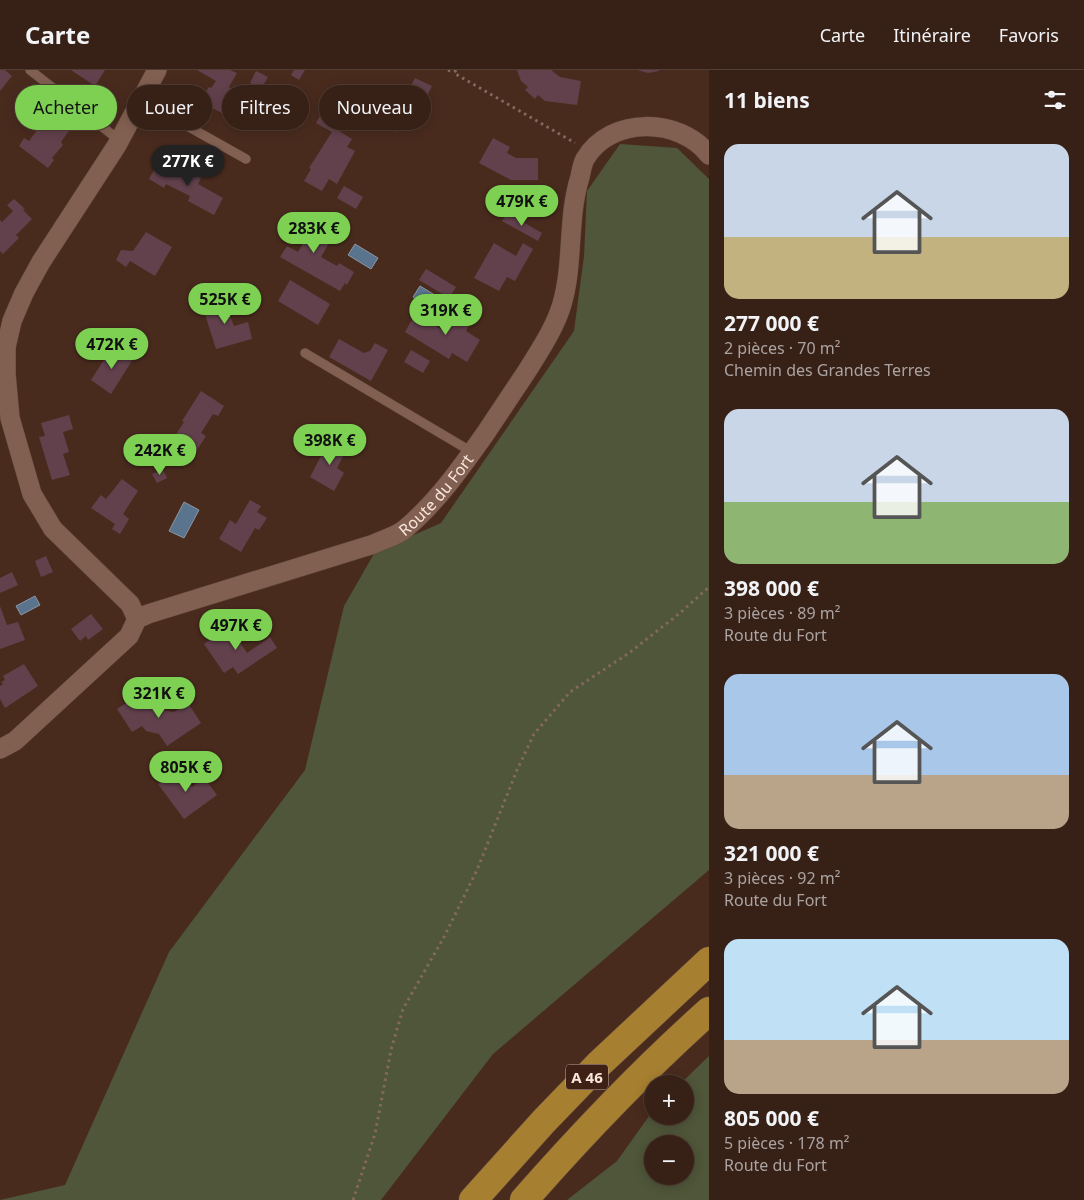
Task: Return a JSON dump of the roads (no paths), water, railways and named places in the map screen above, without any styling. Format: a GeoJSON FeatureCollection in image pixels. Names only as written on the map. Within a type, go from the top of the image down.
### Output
{"type":"FeatureCollection","features":[{"type":"Feature","properties":{"kind":"highway","name":"A 46"},"geometry":{"type":"LineString","coordinates":[[473,1200],[599,1064],[709,961]]}},
{"type":"Feature","properties":{"kind":"highway","name":"A 46"},"geometry":{"type":"LineString","coordinates":[[524,1200],[580,1136],[709,1011]]}},
{"type":"Feature","properties":{"kind":"street"},"geometry":{"type":"LineString","coordinates":[[149,85],[157,70]]}},
{"type":"Feature","properties":{"kind":"street"},"geometry":{"type":"LineString","coordinates":[[0,749],[15,741],[129,636],[137,620],[130,604],[53,529],[32,494],[10,418],[6,374],[6,347],[12,321],[24,293],[41,262],[127,125]]}},
{"type":"Feature","properties":{"kind":"street","name":"Route du Fort"},"geometry":{"type":"LineString","coordinates":[[137,620],[157,611],[374,544],[403,530],[437,499],[516,388],[548,336],[562,304],[570,254],[574,197],[585,160],[591,152],[596,146],[617,132],[636,127],[655,127],[681,134],[702,146],[709,155]]}},
{"type":"Feature","properties":{"kind":"lane"},"geometry":{"type":"LineString","coordinates":[[30,70],[119,140]]}},
{"type":"Feature","properties":{"kind":"lane"},"geometry":{"type":"LineString","coordinates":[[194,130],[246,159]]}},
{"type":"Feature","properties":{"kind":"lane"},"geometry":{"type":"LineString","coordinates":[[305,353],[472,452]]}},
{"type":"Feature","properties":{"kind":"water"},"geometry":{"type":"Polygon","coordinates":[[[355,244],[378,258],[371,269],[348,255],[355,244]]]}},
{"type":"Feature","properties":{"kind":"water"},"geometry":{"type":"Polygon","coordinates":[[[420,286],[443,300],[435,311],[413,297],[420,286]]]}},
{"type":"Feature","properties":{"kind":"water"},"geometry":{"type":"Polygon","coordinates":[[[184,502],[199,510],[184,538],[169,531],[184,502]]]}},
{"type":"Feature","properties":{"kind":"water"},"geometry":{"type":"Polygon","coordinates":[[[35,596],[40,605],[21,615],[16,606],[35,596]]]}}]}
